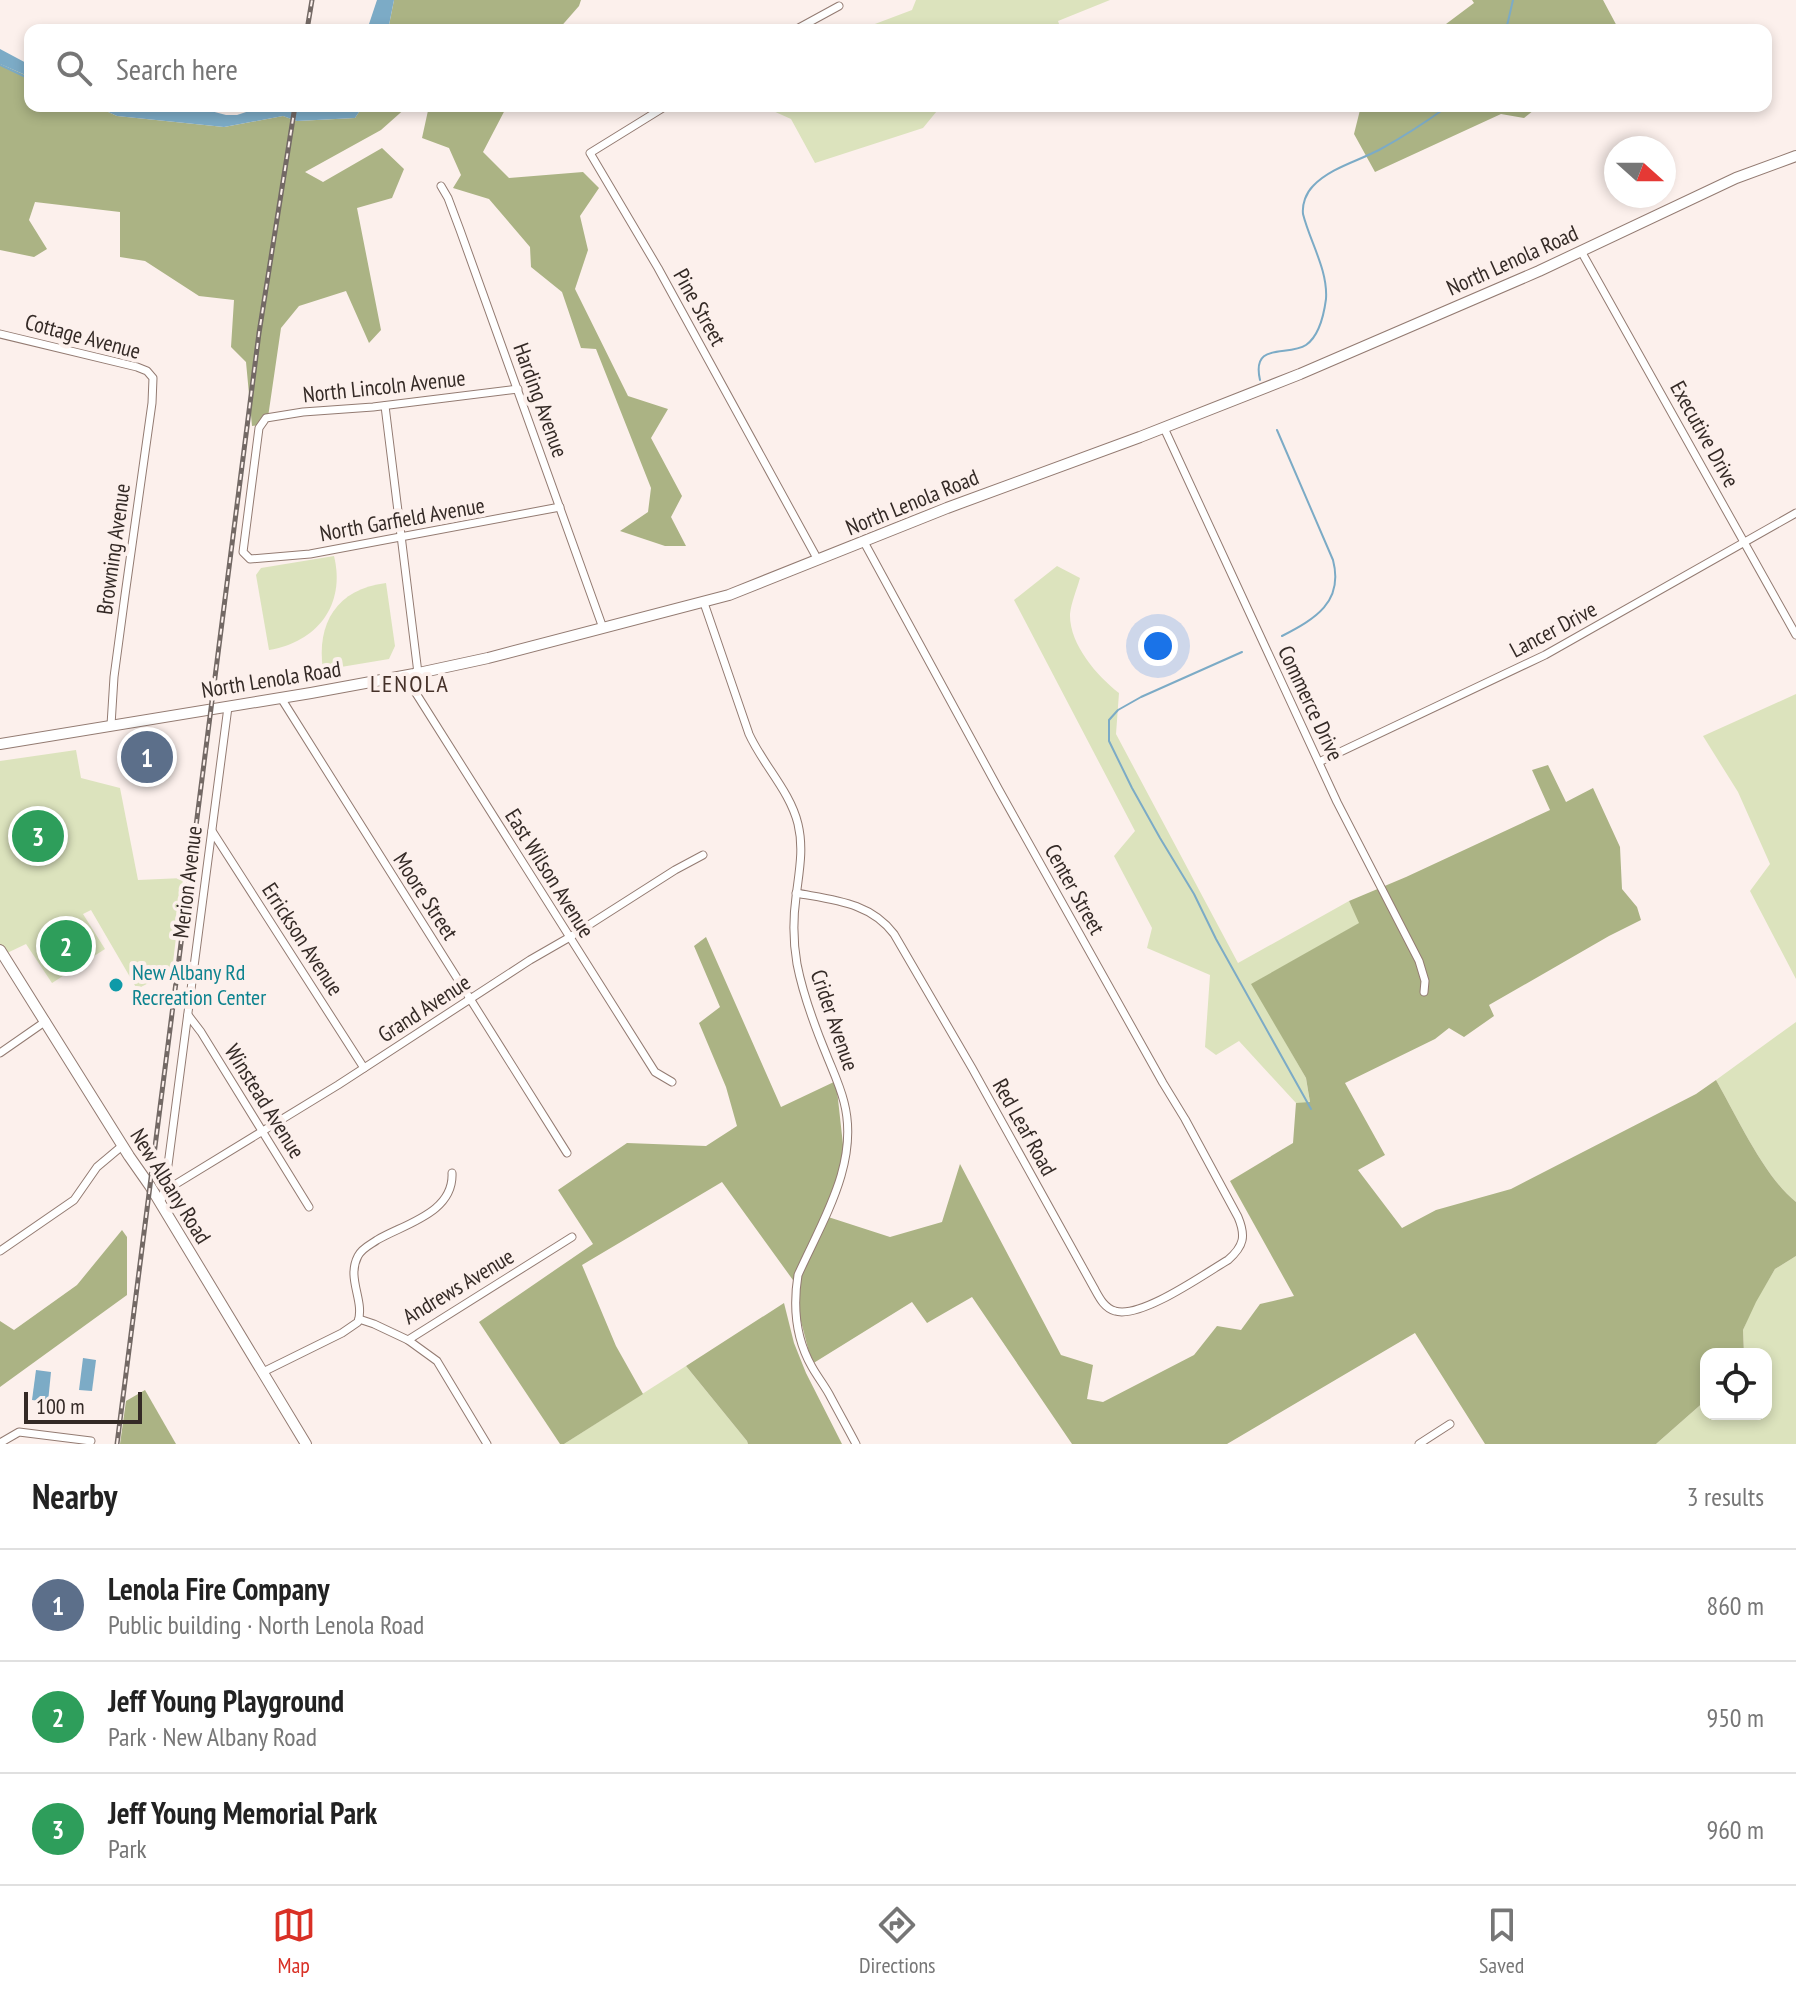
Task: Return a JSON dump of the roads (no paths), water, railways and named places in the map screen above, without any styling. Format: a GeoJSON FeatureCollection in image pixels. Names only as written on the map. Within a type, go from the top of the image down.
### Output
{"type":"FeatureCollection","features":[{"type":"Feature","properties":{"kind":"main road","name":"North Lenola Road"},"geometry":{"type":"LineString","coordinates":[[0,744],[412,674],[488,658],[704,603],[758,585],[931,514],[1164,428],[1360,349],[1716,187],[1796,156]]}},
{"type":"Feature","properties":{"kind":"main road","name":"New Albany Road"},"geometry":{"type":"LineString","coordinates":[[0,950],[306,1444]]}},
{"type":"Feature","properties":{"kind":"street"},"geometry":{"type":"LineString","coordinates":[[806,24],[839,6]]}},
{"type":"Feature","properties":{"kind":"street","name":"Pine Street"},"geometry":{"type":"LineString","coordinates":[[656,112],[590,153],[658,268],[818,560]]}},
{"type":"Feature","properties":{"kind":"street","name":"Harding Avenue"},"geometry":{"type":"LineString","coordinates":[[441,186],[452,207],[603,628]]}},
{"type":"Feature","properties":{"kind":"street","name":"Executive Drive"},"geometry":{"type":"LineString","coordinates":[[1581,251],[1796,635]]}},
{"type":"Feature","properties":{"kind":"street","name":"Cottage Avenue"},"geometry":{"type":"LineString","coordinates":[[0,334],[137,367],[153,378]]}},
{"type":"Feature","properties":{"kind":"street","name":"Browning Avenue"},"geometry":{"type":"LineString","coordinates":[[111,725],[114,677],[153,378]]}},
{"type":"Feature","properties":{"kind":"street","name":"North Lincoln Avenue"},"geometry":{"type":"LineString","coordinates":[[250,559],[243,552],[243,545],[259,428],[266,418],[518,389]]}},
{"type":"Feature","properties":{"kind":"street"},"geometry":{"type":"LineString","coordinates":[[385,406],[402,536],[412,674]]}},
{"type":"Feature","properties":{"kind":"street","name":"Commerce Drive"},"geometry":{"type":"LineString","coordinates":[[1164,428],[1363,856],[1419,961],[1425,981],[1424,992]]}},
{"type":"Feature","properties":{"kind":"street","name":"North Garfield Avenue"},"geometry":{"type":"LineString","coordinates":[[250,559],[310,554],[560,507]]}},
{"type":"Feature","properties":{"kind":"street","name":"Lancer Drive"},"geometry":{"type":"LineString","coordinates":[[1319,762],[1545,655],[1796,513]]}},
{"type":"Feature","properties":{"kind":"street","name":"Center Street"},"geometry":{"type":"LineString","coordinates":[[864,542],[1030,847],[1222,1186],[1243,1232],[1244,1240],[1235,1254]]}},
{"type":"Feature","properties":{"kind":"street","name":"Crider Avenue"},"geometry":{"type":"LineString","coordinates":[[704,603],[749,734],[795,814],[801,845],[793,932],[797,966],[844,1102],[848,1129],[846,1156],[838,1185],[798,1275],[798,1328],[812,1366],[856,1444]]}},
{"type":"Feature","properties":{"kind":"street","name":"East Wilson Avenue"},"geometry":{"type":"LineString","coordinates":[[412,674],[412,687],[655,1072],[672,1082]]}},
{"type":"Feature","properties":{"kind":"street","name":"Moore Street"},"geometry":{"type":"LineString","coordinates":[[281,698],[567,1153]]}},
{"type":"Feature","properties":{"kind":"street","name":"Merion Avenue"},"geometry":{"type":"LineString","coordinates":[[160,1204],[165,1188],[228,707]]}},
{"type":"Feature","properties":{"kind":"street","name":"Errickson Avenue"},"geometry":{"type":"LineString","coordinates":[[211,831],[364,1068]]}},
{"type":"Feature","properties":{"kind":"street","name":"Grand Avenue"},"geometry":{"type":"LineString","coordinates":[[165,1188],[263,1131],[530,960],[703,855]]}},
{"type":"Feature","properties":{"kind":"street","name":"Red Leaf Road"},"geometry":{"type":"LineString","coordinates":[[796,893],[867,910],[887,924],[972,1068],[1094,1288],[1110,1309],[1125,1312],[1159,1301],[1235,1254]]}},
{"type":"Feature","properties":{"kind":"street","name":"Winstead Avenue"},"geometry":{"type":"LineString","coordinates":[[188,1015],[309,1207]]}},
{"type":"Feature","properties":{"kind":"street"},"geometry":{"type":"LineString","coordinates":[[0,1053],[46,1021]]}},
{"type":"Feature","properties":{"kind":"street"},"geometry":{"type":"LineString","coordinates":[[0,1251],[74,1200],[97,1167],[122,1146]]}},
{"type":"Feature","properties":{"kind":"street"},"geometry":{"type":"LineString","coordinates":[[263,1372],[358,1322],[361,1309],[354,1281],[361,1251],[421,1219],[438,1205],[446,1196],[452,1173]]}},
{"type":"Feature","properties":{"kind":"street","name":"Andrews Avenue"},"geometry":{"type":"LineString","coordinates":[[359,1319],[408,1340],[572,1237]]}},
{"type":"Feature","properties":{"kind":"street"},"geometry":{"type":"LineString","coordinates":[[408,1340],[437,1361],[487,1444]]}},
{"type":"Feature","properties":{"kind":"street"},"geometry":{"type":"LineString","coordinates":[[1419,1444],[1450,1424]]}},
{"type":"Feature","properties":{"kind":"street"},"geometry":{"type":"LineString","coordinates":[[0,1443],[23,1431],[91,1441]]}},
{"type":"Feature","properties":{"kind":"water"},"geometry":{"type":"Polygon","coordinates":[[[377,0],[394,0],[389,24],[369,24],[377,0]]]}},
{"type":"Feature","properties":{"kind":"water"},"geometry":{"type":"Polygon","coordinates":[[[0,49],[24,62],[24,74],[0,64],[0,49]]]}},
{"type":"Feature","properties":{"kind":"water"},"geometry":{"type":"Polygon","coordinates":[[[108,112],[215,112],[237,115],[246,112],[359,112],[355,118],[297,121],[283,116],[224,127],[117,116],[108,112]]]}},
{"type":"Feature","properties":{"kind":"water"},"geometry":{"type":"Polygon","coordinates":[[[83,1358],[96,1360],[92,1391],[79,1390],[83,1358]]]}},
{"type":"Feature","properties":{"kind":"water"},"geometry":{"type":"Polygon","coordinates":[[[36,1370],[51,1372],[48,1402],[32,1400],[36,1370]]]}},
{"type":"Feature","properties":{"kind":"waterway"},"geometry":{"type":"LineString","coordinates":[[1507,24],[1513,0]]}},
{"type":"Feature","properties":{"kind":"waterway"},"geometry":{"type":"LineString","coordinates":[[0,65],[24,76]]}},
{"type":"Feature","properties":{"kind":"waterway"},"geometry":{"type":"LineString","coordinates":[[1260,380],[1261,360],[1273,352],[1306,345],[1318,330],[1322,318],[1326,299],[1324,277],[1303,214],[1308,192],[1328,174],[1388,145],[1439,112]]}},
{"type":"Feature","properties":{"kind":"waterway"},"geometry":{"type":"LineString","coordinates":[[1277,430],[1333,560],[1335,575],[1334,587],[1324,607],[1316,616],[1282,636]]}},
{"type":"Feature","properties":{"kind":"waterway"},"geometry":{"type":"LineString","coordinates":[[1242,652],[1118,710],[1109,720],[1109,741],[1132,788],[1194,894],[1311,1109]]}},
{"type":"Feature","properties":{"kind":"railway"},"geometry":{"type":"LineString","coordinates":[[308,24],[312,0]]}},
{"type":"Feature","properties":{"kind":"railway"},"geometry":{"type":"LineString","coordinates":[[117,1444],[259,333],[294,112]]}},
{"type":"Feature","properties":{"kind":"place","name":"Lenola Fire Company"},"geometry":{"type":"Point","coordinates":[147,757]}},
{"type":"Feature","properties":{"kind":"place","name":"Jeff Young Memorial Park"},"geometry":{"type":"Point","coordinates":[38,836]}},
{"type":"Feature","properties":{"kind":"place","name":"Jeff Young Playground"},"geometry":{"type":"Point","coordinates":[66,946]}},
{"type":"Feature","properties":{"kind":"place","name":"New Albany Rd Recreation Center"},"geometry":{"type":"Point","coordinates":[116,985]}},
{"type":"Feature","properties":{"kind":"district","name":"LENOLA"},"geometry":{"type":"Point","coordinates":[410,683]}}]}
